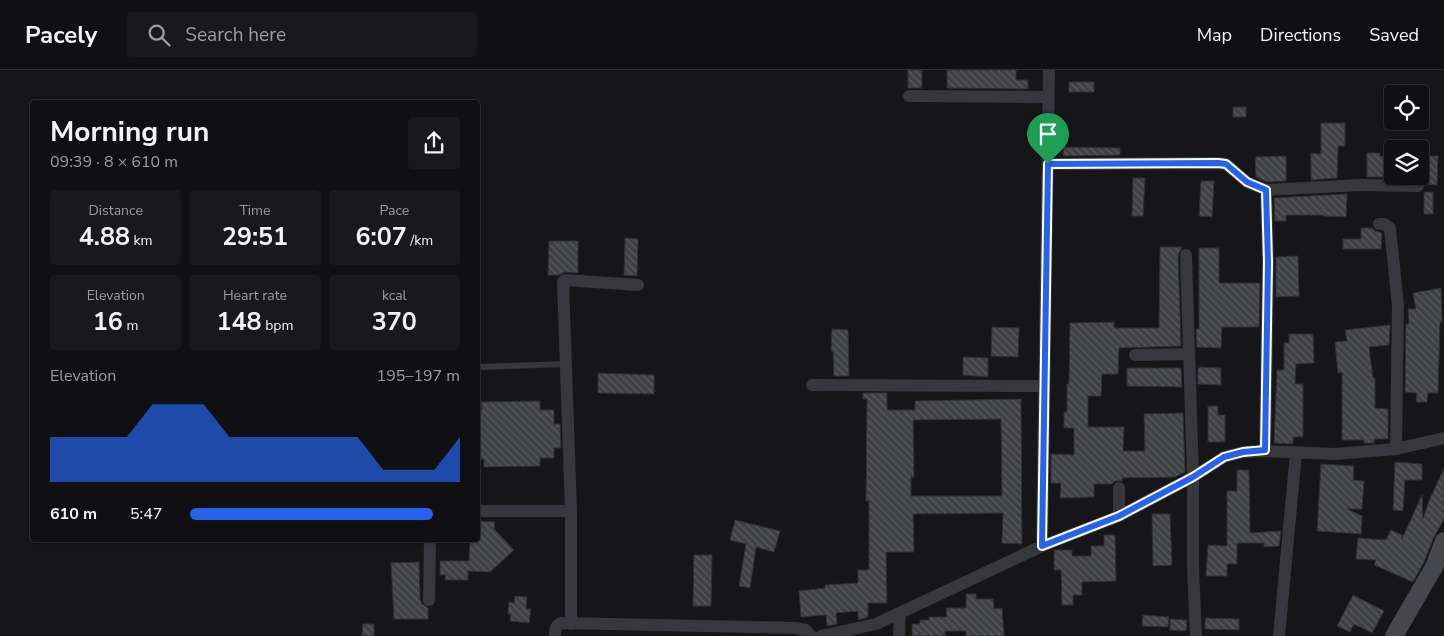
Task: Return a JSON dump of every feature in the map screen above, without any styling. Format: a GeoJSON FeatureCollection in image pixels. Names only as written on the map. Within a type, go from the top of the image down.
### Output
{"type":"FeatureCollection","features":[{"type":"Feature","properties":{"kind":"main road"},"geometry":{"type":"LineString","coordinates":[[1394,636],[1439,568],[1444,541]]}},
{"type":"Feature","properties":{"kind":"street"},"geometry":{"type":"LineString","coordinates":[[1042,546],[1049,70]]}},
{"type":"Feature","properties":{"kind":"street"},"geometry":{"type":"LineString","coordinates":[[909,96],[1048,97]]}},
{"type":"Feature","properties":{"kind":"street"},"geometry":{"type":"LineString","coordinates":[[1048,164],[1218,163],[1226,164],[1247,182],[1266,190],[1360,185],[1418,186]]}},
{"type":"Feature","properties":{"kind":"street"},"geometry":{"type":"LineString","coordinates":[[1265,450],[1268,262],[1266,190]]}},
{"type":"Feature","properties":{"kind":"street"},"geometry":{"type":"LineString","coordinates":[[1379,224],[1384,224],[1390,228],[1397,293],[1396,449]]}},
{"type":"Feature","properties":{"kind":"street"},"geometry":{"type":"LineString","coordinates":[[1186,255],[1196,636]]}},
{"type":"Feature","properties":{"kind":"street"},"geometry":{"type":"LineString","coordinates":[[571,624],[571,511],[564,281],[638,285]]}},
{"type":"Feature","properties":{"kind":"street"},"geometry":{"type":"LineString","coordinates":[[1135,354],[1189,354]]}},
{"type":"Feature","properties":{"kind":"street"},"geometry":{"type":"LineString","coordinates":[[812,385],[1044,386]]}},
{"type":"Feature","properties":{"kind":"street"},"geometry":{"type":"LineString","coordinates":[[820,636],[876,624],[1042,546],[1119,516],[1193,477],[1224,457],[1243,452],[1265,450],[1334,454],[1396,449],[1444,438]]}},
{"type":"Feature","properties":{"kind":"street"},"geometry":{"type":"LineString","coordinates":[[1279,636],[1296,452]]}},
{"type":"Feature","properties":{"kind":"street"},"geometry":{"type":"LineString","coordinates":[[1119,516],[1120,488]]}},
{"type":"Feature","properties":{"kind":"street"},"geometry":{"type":"LineString","coordinates":[[480,511],[571,511]]}},
{"type":"Feature","properties":{"kind":"street"},"geometry":{"type":"LineString","coordinates":[[429,600],[430,542]]}},
{"type":"Feature","properties":{"kind":"street"},"geometry":{"type":"LineString","coordinates":[[899,636],[900,613]]}},
{"type":"Feature","properties":{"kind":"street"},"geometry":{"type":"LineString","coordinates":[[555,636],[558,625],[562,623],[794,628],[806,630],[811,636]]}},
{"type":"Feature","properties":{"kind":"lane"},"geometry":{"type":"LineString","coordinates":[[480,367],[566,364]]}},
{"type":"Feature","properties":{"kind":"building"},"geometry":{"type":"Polygon","coordinates":[[[908,70],[922,70],[922,88],[908,88],[908,70]]]}},
{"type":"Feature","properties":{"kind":"building"},"geometry":{"type":"Polygon","coordinates":[[[947,70],[1016,70],[1016,80],[1028,80],[1028,89],[947,88],[947,70]]]}},
{"type":"Feature","properties":{"kind":"building"},"geometry":{"type":"Polygon","coordinates":[[[1069,82],[1094,82],[1094,92],[1069,92],[1069,82]]]}},
{"type":"Feature","properties":{"kind":"building"},"geometry":{"type":"Polygon","coordinates":[[[1233,107],[1246,107],[1246,117],[1233,117],[1233,107]]]}},
{"type":"Feature","properties":{"kind":"building"},"geometry":{"type":"Polygon","coordinates":[[[1321,123],[1345,123],[1345,146],[1338,146],[1337,178],[1311,180],[1311,153],[1321,154],[1321,123]]]}},
{"type":"Feature","properties":{"kind":"building"},"geometry":{"type":"Polygon","coordinates":[[[1064,147],[1120,148],[1120,155],[1063,156],[1064,147]]]}},
{"type":"Feature","properties":{"kind":"building"},"geometry":{"type":"Polygon","coordinates":[[[1367,153],[1380,153],[1380,156],[1384,156],[1384,177],[1367,177],[1367,153]]]}},
{"type":"Feature","properties":{"kind":"building"},"geometry":{"type":"Polygon","coordinates":[[[1286,156],[1286,181],[1267,182],[1256,177],[1255,157],[1286,156]]]}},
{"type":"Feature","properties":{"kind":"building"},"geometry":{"type":"Polygon","coordinates":[[[1429,156],[1438,156],[1437,185],[1429,184],[1429,156]]]}},
{"type":"Feature","properties":{"kind":"building"},"geometry":{"type":"Polygon","coordinates":[[[1133,178],[1145,178],[1143,216],[1132,216],[1133,178]]]}},
{"type":"Feature","properties":{"kind":"building"},"geometry":{"type":"Polygon","coordinates":[[[1201,181],[1214,181],[1212,217],[1199,216],[1201,181]]]}},
{"type":"Feature","properties":{"kind":"building"},"geometry":{"type":"Polygon","coordinates":[[[1424,192],[1433,192],[1433,214],[1424,214],[1424,192]]]}},
{"type":"Feature","properties":{"kind":"building"},"geometry":{"type":"Polygon","coordinates":[[[1347,194],[1346,217],[1286,215],[1286,221],[1275,221],[1274,198],[1347,194]]]}},
{"type":"Feature","properties":{"kind":"building"},"geometry":{"type":"Polygon","coordinates":[[[1361,228],[1372,228],[1382,233],[1381,249],[1343,249],[1343,239],[1361,239],[1361,228]]]}},
{"type":"Feature","properties":{"kind":"building"},"geometry":{"type":"Polygon","coordinates":[[[625,238],[638,239],[637,276],[624,275],[625,238]]]}},
{"type":"Feature","properties":{"kind":"building"},"geometry":{"type":"Polygon","coordinates":[[[549,241],[578,241],[578,273],[565,272],[559,275],[548,275],[549,241]]]}},
{"type":"Feature","properties":{"kind":"building"},"geometry":{"type":"Polygon","coordinates":[[[1160,247],[1182,247],[1178,255],[1181,346],[1119,348],[1118,374],[1102,374],[1101,396],[1088,396],[1088,427],[1124,427],[1123,451],[1145,451],[1144,414],[1183,413],[1185,472],[1175,477],[1122,478],[1122,481],[1115,481],[1112,484],[1094,484],[1094,497],[1060,498],[1061,483],[1051,483],[1051,454],[1074,455],[1074,428],[1064,428],[1064,412],[1067,412],[1067,384],[1069,384],[1070,323],[1114,322],[1114,328],[1159,328],[1160,247]]]}},
{"type":"Feature","properties":{"kind":"building"},"geometry":{"type":"Polygon","coordinates":[[[1199,248],[1219,248],[1219,283],[1260,283],[1259,327],[1222,327],[1221,348],[1197,347],[1196,329],[1199,329],[1199,248]]]}},
{"type":"Feature","properties":{"kind":"building"},"geometry":{"type":"Polygon","coordinates":[[[1298,256],[1299,296],[1276,297],[1276,257],[1298,256]]]}},
{"type":"Feature","properties":{"kind":"building"},"geometry":{"type":"Polygon","coordinates":[[[1441,288],[1442,322],[1440,322],[1438,393],[1428,393],[1427,402],[1416,402],[1417,393],[1405,392],[1406,324],[1409,324],[1408,309],[1416,309],[1413,293],[1441,288]]]}},
{"type":"Feature","properties":{"kind":"building"},"geometry":{"type":"Polygon","coordinates":[[[1390,325],[1389,345],[1369,347],[1373,378],[1375,378],[1375,408],[1388,409],[1388,439],[1374,439],[1374,443],[1364,443],[1364,440],[1342,440],[1342,372],[1338,373],[1335,342],[1347,341],[1345,330],[1390,325]]]}},
{"type":"Feature","properties":{"kind":"building"},"geometry":{"type":"Polygon","coordinates":[[[992,327],[1019,328],[1018,357],[991,356],[992,327]]]}},
{"type":"Feature","properties":{"kind":"building"},"geometry":{"type":"Polygon","coordinates":[[[832,329],[848,330],[849,376],[834,376],[833,351],[831,351],[832,329]]]}},
{"type":"Feature","properties":{"kind":"building"},"geometry":{"type":"Polygon","coordinates":[[[1289,334],[1313,334],[1314,363],[1296,364],[1295,384],[1303,384],[1303,437],[1293,437],[1293,444],[1274,443],[1277,370],[1284,370],[1284,343],[1289,343],[1289,334]]]}},
{"type":"Feature","properties":{"kind":"building"},"geometry":{"type":"Polygon","coordinates":[[[963,357],[988,358],[988,377],[963,375],[963,357]]]}},
{"type":"Feature","properties":{"kind":"building"},"geometry":{"type":"Polygon","coordinates":[[[1200,367],[1221,368],[1221,385],[1198,384],[1198,369],[1200,367]]]}},
{"type":"Feature","properties":{"kind":"building"},"geometry":{"type":"Polygon","coordinates":[[[1127,368],[1181,368],[1182,387],[1127,386],[1127,368]]]}},
{"type":"Feature","properties":{"kind":"building"},"geometry":{"type":"Polygon","coordinates":[[[598,373],[654,375],[654,394],[598,393],[598,373]]]}},
{"type":"Feature","properties":{"kind":"building"},"geometry":{"type":"Polygon","coordinates":[[[863,393],[887,393],[887,410],[915,410],[915,401],[1021,399],[1022,544],[1002,543],[1003,513],[913,514],[914,552],[886,552],[887,603],[868,603],[868,617],[858,620],[858,611],[836,613],[837,624],[827,626],[826,615],[801,617],[799,591],[825,588],[825,585],[858,583],[858,570],[869,570],[869,501],[866,501],[867,399],[863,399],[863,393]],[[1001,419],[913,420],[914,477],[911,477],[911,496],[1002,496],[1001,419]]]}},
{"type":"Feature","properties":{"kind":"building"},"geometry":{"type":"Polygon","coordinates":[[[540,401],[540,410],[554,410],[554,424],[560,424],[561,448],[554,448],[554,458],[540,458],[540,466],[484,467],[484,459],[480,459],[481,402],[540,401]]]}},
{"type":"Feature","properties":{"kind":"building"},"geometry":{"type":"Polygon","coordinates":[[[1208,406],[1218,406],[1218,415],[1225,415],[1225,442],[1208,442],[1208,406]]]}},
{"type":"Feature","properties":{"kind":"building"},"geometry":{"type":"Polygon","coordinates":[[[1395,462],[1422,464],[1422,480],[1405,480],[1403,511],[1393,510],[1395,462]]]}},
{"type":"Feature","properties":{"kind":"building"},"geometry":{"type":"Polygon","coordinates":[[[1321,464],[1354,466],[1353,480],[1364,481],[1362,509],[1347,509],[1362,516],[1361,534],[1317,531],[1321,464]]]}},
{"type":"Feature","properties":{"kind":"building"},"geometry":{"type":"Polygon","coordinates":[[[1444,468],[1444,519],[1413,582],[1374,565],[1376,560],[1356,559],[1358,538],[1386,540],[1391,530],[1402,535],[1402,539],[1422,495],[1423,519],[1444,468]]]}},
{"type":"Feature","properties":{"kind":"building"},"geometry":{"type":"Polygon","coordinates":[[[1237,470],[1249,470],[1250,533],[1281,531],[1279,546],[1264,547],[1264,543],[1237,543],[1237,564],[1227,564],[1227,576],[1206,576],[1208,545],[1227,546],[1227,491],[1237,491],[1237,470]]]}},
{"type":"Feature","properties":{"kind":"building"},"geometry":{"type":"Polygon","coordinates":[[[1152,514],[1170,514],[1172,565],[1153,566],[1152,514]]]}},
{"type":"Feature","properties":{"kind":"building"},"geometry":{"type":"Polygon","coordinates":[[[735,520],[780,531],[774,552],[756,547],[750,588],[739,586],[746,544],[730,540],[735,520]]]}},
{"type":"Feature","properties":{"kind":"building"},"geometry":{"type":"Polygon","coordinates":[[[480,521],[495,522],[494,529],[514,550],[490,572],[468,571],[468,580],[445,580],[446,575],[440,575],[440,561],[469,561],[470,542],[480,542],[480,521]]]}},
{"type":"Feature","properties":{"kind":"building"},"geometry":{"type":"Polygon","coordinates":[[[1104,535],[1115,535],[1116,581],[1082,582],[1082,595],[1073,595],[1073,605],[1062,605],[1061,570],[1054,570],[1054,550],[1072,550],[1072,556],[1091,556],[1091,546],[1104,546],[1104,535]]]}},
{"type":"Feature","properties":{"kind":"building"},"geometry":{"type":"Polygon","coordinates":[[[694,555],[712,555],[711,606],[693,606],[694,555]]]}},
{"type":"Feature","properties":{"kind":"building"},"geometry":{"type":"Polygon","coordinates":[[[419,562],[420,600],[428,608],[428,619],[394,619],[391,563],[419,562]]]}},
{"type":"Feature","properties":{"kind":"building"},"geometry":{"type":"Polygon","coordinates":[[[966,594],[976,594],[976,599],[993,599],[994,609],[1002,608],[1004,636],[966,636],[966,631],[945,631],[945,636],[912,636],[912,624],[920,624],[920,620],[929,620],[929,617],[947,617],[946,608],[966,608],[966,594]]]}},
{"type":"Feature","properties":{"kind":"building"},"geometry":{"type":"Polygon","coordinates":[[[1353,595],[1384,611],[1372,633],[1354,624],[1350,632],[1337,626],[1353,595]]]}},
{"type":"Feature","properties":{"kind":"building"},"geometry":{"type":"Polygon","coordinates":[[[515,596],[527,597],[526,609],[531,609],[529,623],[510,621],[511,614],[508,614],[509,602],[514,603],[515,596]]]}},
{"type":"Feature","properties":{"kind":"building"},"geometry":{"type":"Polygon","coordinates":[[[1143,615],[1169,617],[1168,627],[1142,626],[1143,615]]]}},
{"type":"Feature","properties":{"kind":"building"},"geometry":{"type":"Polygon","coordinates":[[[1205,618],[1239,619],[1239,630],[1205,629],[1205,618]]]}},
{"type":"Feature","properties":{"kind":"building"},"geometry":{"type":"Polygon","coordinates":[[[1170,619],[1187,620],[1186,631],[1170,630],[1170,619]]]}},
{"type":"Feature","properties":{"kind":"building"},"geometry":{"type":"Polygon","coordinates":[[[363,624],[374,624],[374,636],[362,636],[363,624]]]}},
{"type":"Feature","properties":{"kind":"route"},"geometry":{"type":"LineString","coordinates":[[1048,164],[1226,164],[1247,182],[1266,190],[1268,262],[1265,450],[1243,452],[1224,457],[1193,477],[1119,516],[1042,546],[1044,386],[1048,164]]}}]}
